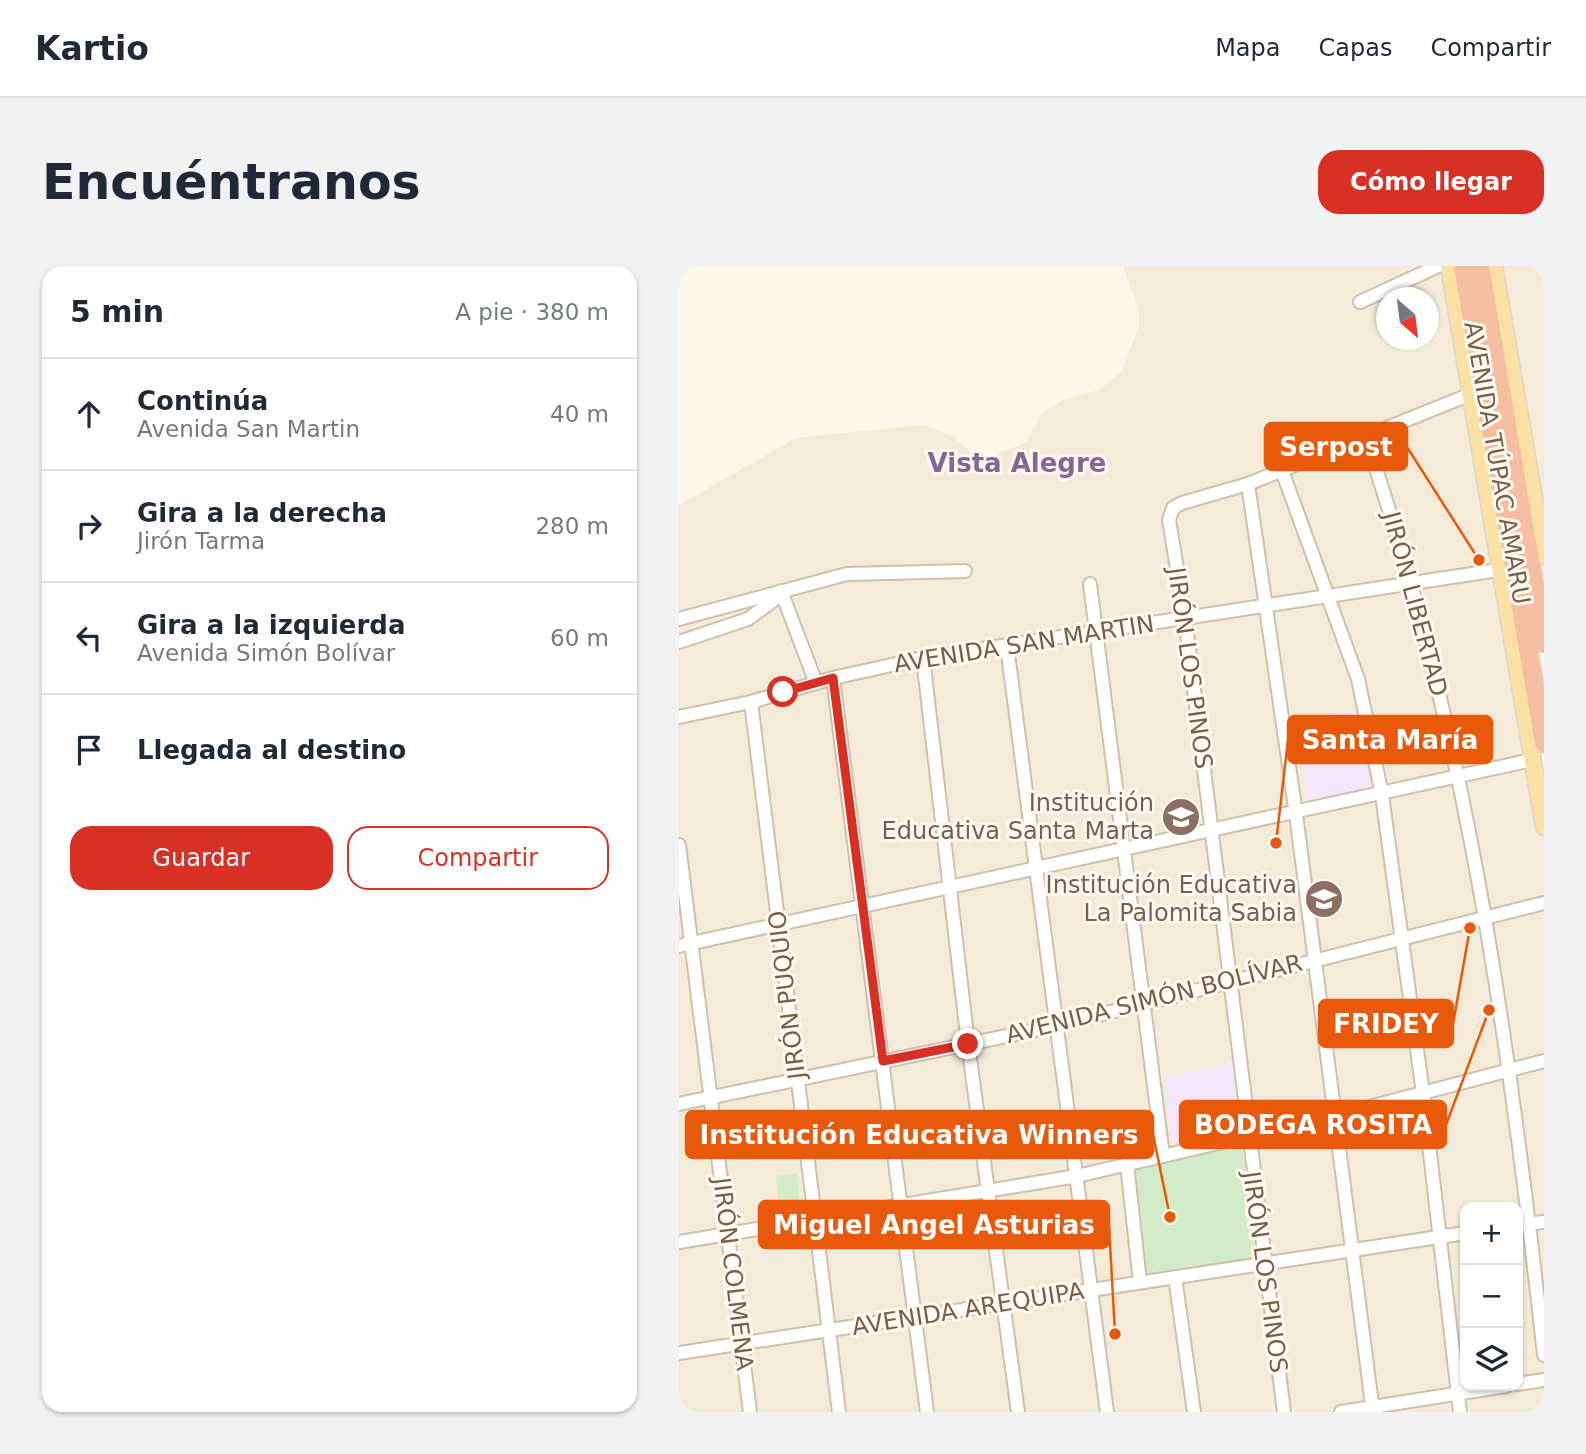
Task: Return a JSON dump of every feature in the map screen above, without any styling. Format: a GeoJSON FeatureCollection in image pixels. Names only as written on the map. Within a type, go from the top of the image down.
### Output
{"type":"FeatureCollection","features":[{"type":"Feature","properties":{"kind":"highway","name":"AVENIDA TÚPAC AMARU"},"geometry":{"type":"LineString","coordinates":[[1463,266],[1544,743]]}},
{"type":"Feature","properties":{"kind":"highway","name":"AVENIDA TÚPAC AMARU"},"geometry":{"type":"LineString","coordinates":[[1480,266],[1544,643]]}},
{"type":"Feature","properties":{"kind":"main road","name":"AVENIDA TÚPAC AMARU"},"geometry":{"type":"LineString","coordinates":[[1449,266],[1498,570],[1544,827]]}},
{"type":"Feature","properties":{"kind":"main road","name":"AVENIDA TÚPAC AMARU"},"geometry":{"type":"LineString","coordinates":[[1494,266],[1538,483],[1544,556]]}},
{"type":"Feature","properties":{"kind":"street"},"geometry":{"type":"LineString","coordinates":[[1360,302],[1438,266]]}},
{"type":"Feature","properties":{"kind":"street"},"geometry":{"type":"LineString","coordinates":[[1372,1410],[1296,814],[1248,484],[1281,468],[1471,394]]}},
{"type":"Feature","properties":{"kind":"street","name":"JIRÓN LIBERTAD"},"geometry":{"type":"LineString","coordinates":[[1365,436],[1412,583],[1441,696],[1485,917],[1507,1071],[1524,1225],[1544,1355]]}},
{"type":"Feature","properties":{"kind":"street"},"geometry":{"type":"LineString","coordinates":[[1281,468],[1358,679],[1382,795],[1423,1093],[1460,1412]]}},
{"type":"Feature","properties":{"kind":"street","name":"JIRÓN LOS PINOS"},"geometry":{"type":"LineString","coordinates":[[1248,484],[1173,508],[1169,520],[1185,617],[1247,1136],[1284,1412]]}},
{"type":"Feature","properties":{"kind":"street","name":"AVENIDA SAN MARTIN"},"geometry":{"type":"LineString","coordinates":[[679,717],[751,702],[833,678],[923,658],[1498,570]]}},
{"type":"Feature","properties":{"kind":"street"},"geometry":{"type":"LineString","coordinates":[[679,618],[847,573],[965,571]]}},
{"type":"Feature","properties":{"kind":"street"},"geometry":{"type":"LineString","coordinates":[[1090,584],[1163,1156]]}},
{"type":"Feature","properties":{"kind":"street"},"geometry":{"type":"LineString","coordinates":[[679,642],[748,619],[782,592]]}},
{"type":"Feature","properties":{"kind":"street"},"geometry":{"type":"LineString","coordinates":[[782,592],[816,683]]}},
{"type":"Feature","properties":{"kind":"street"},"geometry":{"type":"LineString","coordinates":[[1007,646],[1107,1412]]}},
{"type":"Feature","properties":{"kind":"street"},"geometry":{"type":"LineString","coordinates":[[923,658],[968,1044],[1018,1412]]}},
{"type":"Feature","properties":{"kind":"street"},"geometry":{"type":"LineString","coordinates":[[833,678],[927,1412]]}},
{"type":"Feature","properties":{"kind":"street","name":"JIRÓN PUQUIO"},"geometry":{"type":"LineString","coordinates":[[751,702],[839,1412]]}},
{"type":"Feature","properties":{"kind":"street"},"geometry":{"type":"LineString","coordinates":[[685,945],[1296,814],[1532,760]]}},
{"type":"Feature","properties":{"kind":"street","name":"JIRÓN COLMENA"},"geometry":{"type":"LineString","coordinates":[[679,845],[685,945],[711,1097],[750,1412]]}},
{"type":"Feature","properties":{"kind":"street","name":"AVENIDA SIMÓN BOLÍVAR"},"geometry":{"type":"LineString","coordinates":[[679,1104],[1055,1026],[1544,903]]}},
{"type":"Feature","properties":{"kind":"street"},"geometry":{"type":"LineString","coordinates":[[679,1242],[1077,1176],[1335,1116],[1544,1061]]}},
{"type":"Feature","properties":{"kind":"street"},"geometry":{"type":"LineString","coordinates":[[1127,1164],[1140,1282]]}},
{"type":"Feature","properties":{"kind":"street"},"geometry":{"type":"LineString","coordinates":[[1524,1225],[1544,1222]]}},
{"type":"Feature","properties":{"kind":"street","name":"AVENIDA AREQUIPA"},"geometry":{"type":"LineString","coordinates":[[679,1353],[1460,1234]]}},
{"type":"Feature","properties":{"kind":"street"},"geometry":{"type":"LineString","coordinates":[[1175,1277],[1194,1412]]}},
{"type":"Feature","properties":{"kind":"street"},"geometry":{"type":"LineString","coordinates":[[1523,1383],[1544,1380]]}},
{"type":"Feature","properties":{"kind":"street"},"geometry":{"type":"LineString","coordinates":[[1341,1412],[1372,1410],[1476,1391]]}},
{"type":"Feature","properties":{"kind":"shaded area"},"geometry":{"type":"Polygon","coordinates":[[[1123,266],[1455,266],[1544,796],[1544,1412],[679,1412],[679,505],[796,438],[924,425],[954,437],[977,458],[995,455],[1027,442],[1041,414],[1063,400],[1099,390],[1122,371],[1139,326],[1139,310],[1123,266]]]}},
{"type":"Feature","properties":{"kind":"shaded area"},"geometry":{"type":"Polygon","coordinates":[[[1487,266],[1544,266],[1544,596],[1487,266]]]}},
{"type":"Feature","properties":{"kind":"shaded area"},"geometry":{"type":"Polygon","coordinates":[[[1358,710],[1371,789],[1308,800],[1295,720],[1358,710]]]}},
{"type":"Feature","properties":{"kind":"shaded area"},"geometry":{"type":"Polygon","coordinates":[[[1232,1062],[1240,1132],[1178,1148],[1171,1142],[1164,1078],[1232,1062]]]}},
{"type":"Feature","properties":{"kind":"green space"},"geometry":{"type":"Polygon","coordinates":[[[1404,725],[1412,764],[1387,768],[1380,730],[1404,725]]]}},
{"type":"Feature","properties":{"kind":"green space"},"geometry":{"type":"Polygon","coordinates":[[[1242,1146],[1255,1258],[1141,1278],[1130,1171],[1242,1146]]]}},
{"type":"Feature","properties":{"kind":"green space"},"geometry":{"type":"Polygon","coordinates":[[[797,1173],[801,1211],[780,1214],[776,1176],[797,1173]]]}},
{"type":"Feature","properties":{"kind":"place","name":"Serpost"},"geometry":{"type":"Point","coordinates":[1479,560]}},
{"type":"Feature","properties":{"kind":"place","name":"Institución Educativa Santa Marta"},"geometry":{"type":"Point","coordinates":[1181,817]}},
{"type":"Feature","properties":{"kind":"place","name":"Santa María"},"geometry":{"type":"Point","coordinates":[1276,843]}},
{"type":"Feature","properties":{"kind":"place","name":"Institución Educativa La Palomita Sabia"},"geometry":{"type":"Point","coordinates":[1324,899]}},
{"type":"Feature","properties":{"kind":"place","name":"FRIDEY"},"geometry":{"type":"Point","coordinates":[1470,928]}},
{"type":"Feature","properties":{"kind":"place","name":"BODEGA ROSITA"},"geometry":{"type":"Point","coordinates":[1489,1010]}},
{"type":"Feature","properties":{"kind":"place","name":"Institución Educativa Winners"},"geometry":{"type":"Point","coordinates":[1170,1217]}},
{"type":"Feature","properties":{"kind":"place","name":"Miguel Angel Asturias"},"geometry":{"type":"Point","coordinates":[1115,1334]}},
{"type":"Feature","properties":{"kind":"district","name":"Vista Alegre"},"geometry":{"type":"Point","coordinates":[1017,463]}},
{"type":"Feature","properties":{"kind":"route"},"geometry":{"type":"LineString","coordinates":[[783,692],[833,678],[883,1061],[968,1044]]}}]}
